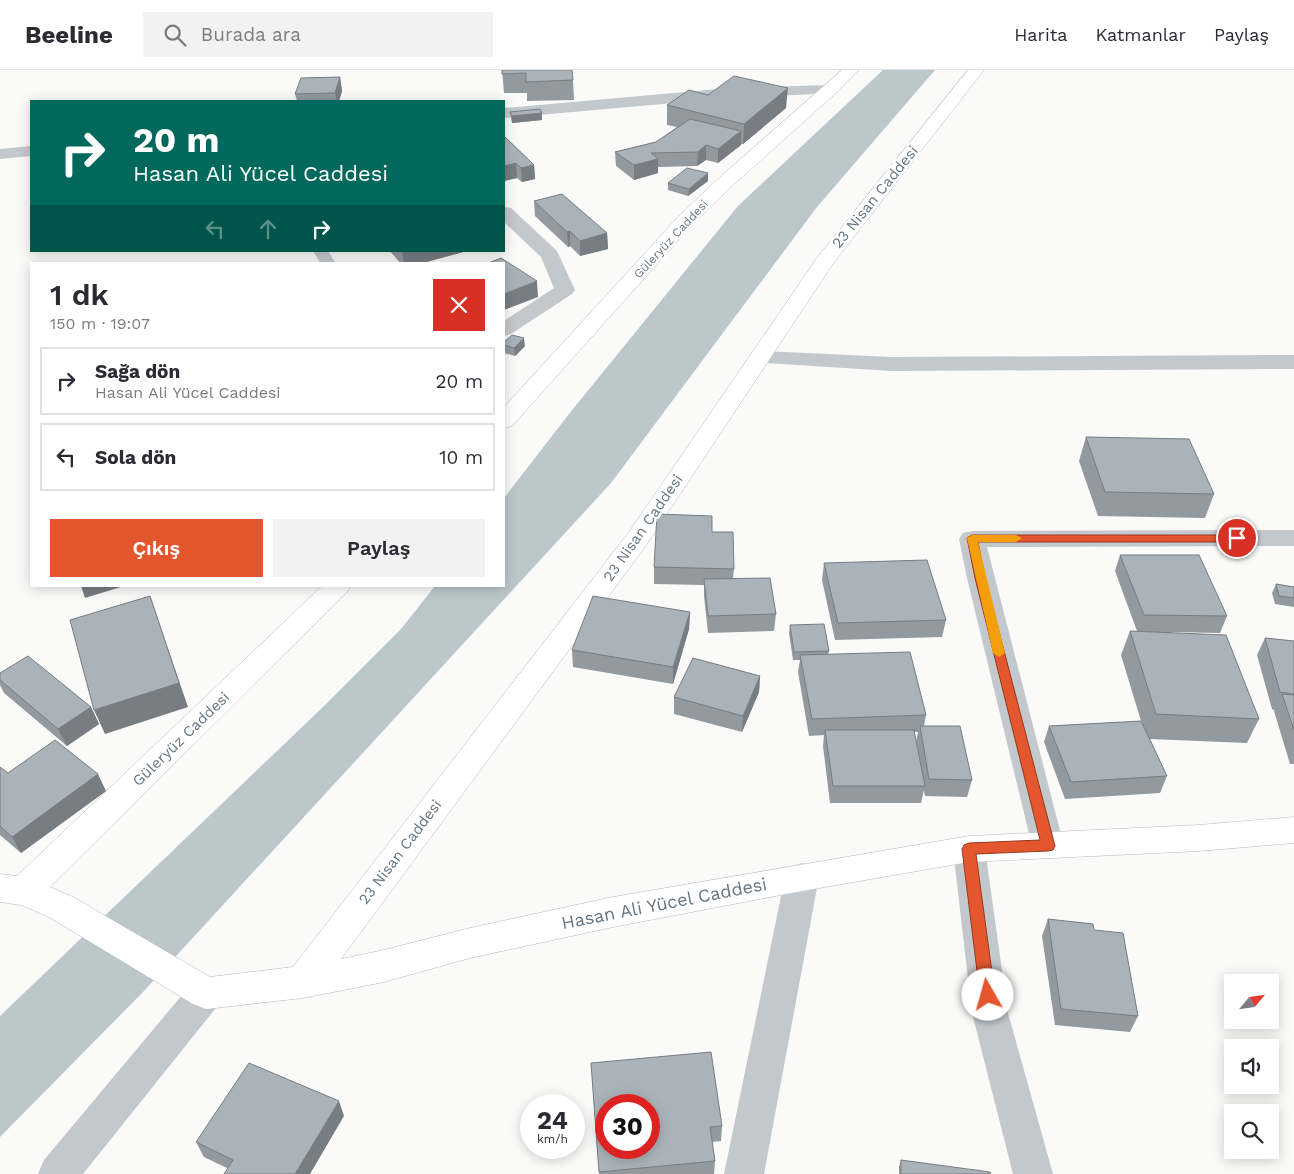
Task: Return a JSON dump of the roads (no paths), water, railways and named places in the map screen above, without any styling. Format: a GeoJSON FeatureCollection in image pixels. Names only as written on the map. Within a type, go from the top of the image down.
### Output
{"type":"FeatureCollection","features":[{"type":"Feature","properties":{"kind":"street","name":"Güleryüz Caddesi"},"geometry":{"type":"LineString","coordinates":[[505,420],[685,221],[736,172],[831,90],[851,70]]}},
{"type":"Feature","properties":{"kind":"street","name":"23 Nisan Caddesi"},"geometry":{"type":"LineString","coordinates":[[302,982],[638,538],[824,262],[976,70]]}},
{"type":"Feature","properties":{"kind":"street"},"geometry":{"type":"LineString","coordinates":[[505,113],[730,94],[831,90]]}},
{"type":"Feature","properties":{"kind":"street"},"geometry":{"type":"LineString","coordinates":[[0,154],[30,151]]}},
{"type":"Feature","properties":{"kind":"street"},"geometry":{"type":"LineString","coordinates":[[505,213],[550,255],[565,290],[505,329]]}},
{"type":"Feature","properties":{"kind":"street"},"geometry":{"type":"LineString","coordinates":[[760,357],[892,364],[1294,362]]}},
{"type":"Feature","properties":{"kind":"street"},"geometry":{"type":"LineString","coordinates":[[1048,846],[980,578],[972,538],[1294,538]]}},
{"type":"Feature","properties":{"kind":"street","name":"Güleryüz Caddesi"},"geometry":{"type":"LineString","coordinates":[[12,889],[337,587]]}},
{"type":"Feature","properties":{"kind":"street","name":"Hasan Ali Yücel Caddesi"},"geometry":{"type":"LineString","coordinates":[[206,993],[302,982],[384,966],[470,943],[603,914],[802,876],[969,849],[1199,838],[1294,830]]}},
{"type":"Feature","properties":{"kind":"street"},"geometry":{"type":"LineString","coordinates":[[969,849],[990,1014],[1032,1174]]}},
{"type":"Feature","properties":{"kind":"street"},"geometry":{"type":"LineString","coordinates":[[744,1174],[802,876]]}},
{"type":"Feature","properties":{"kind":"street"},"geometry":{"type":"LineString","coordinates":[[12,889],[61,906],[206,993],[58,1174]]}}]}
